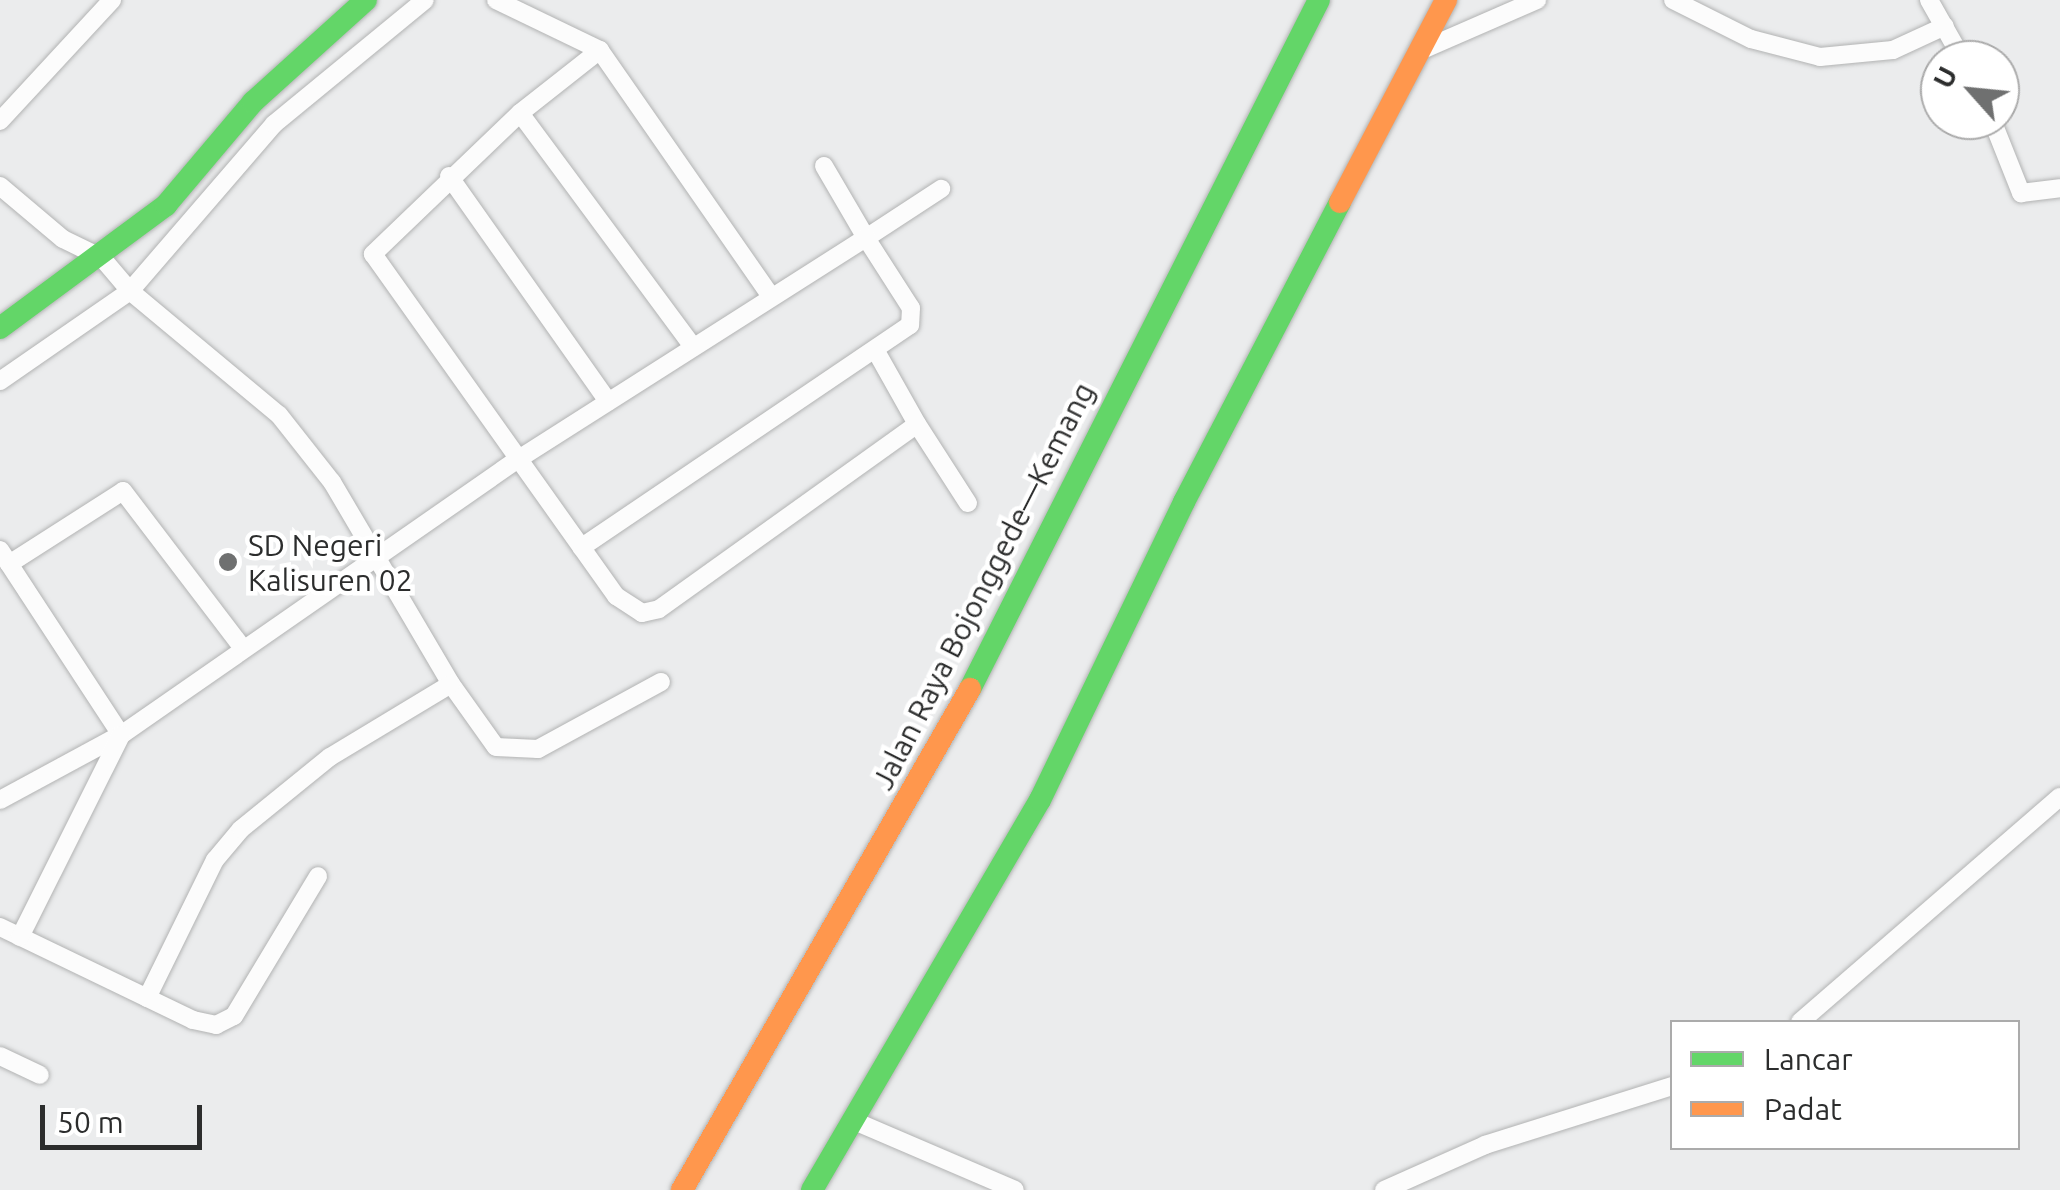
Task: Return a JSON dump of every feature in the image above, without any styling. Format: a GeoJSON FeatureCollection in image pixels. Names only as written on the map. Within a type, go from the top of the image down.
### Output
{"type":"FeatureCollection","features":[{"type":"Feature","properties":{"kind":"main road"},"geometry":{"type":"LineString","coordinates":[[0,328],[102,258],[166,205],[252,102],[366,0]]}},
{"type":"Feature","properties":{"kind":"main road","name":"Jalan Raya Bojonggede—Kemang"},"geometry":{"type":"LineString","coordinates":[[682,1190],[954,720],[1319,0]]}},
{"type":"Feature","properties":{"kind":"main road"},"geometry":{"type":"LineString","coordinates":[[812,1190],[1040,800],[1184,502],[1446,0]]}},
{"type":"Feature","properties":{"kind":"street"},"geometry":{"type":"LineString","coordinates":[[0,121],[112,0]]}},
{"type":"Feature","properties":{"kind":"street"},"geometry":{"type":"LineString","coordinates":[[0,381],[130,291],[274,124],[424,0]]}},
{"type":"Feature","properties":{"kind":"street"},"geometry":{"type":"LineString","coordinates":[[496,0],[600,50],[770,295]]}},
{"type":"Feature","properties":{"kind":"street"},"geometry":{"type":"LineString","coordinates":[[1420,51],[1537,0]]}},
{"type":"Feature","properties":{"kind":"street"},"geometry":{"type":"LineString","coordinates":[[1673,0],[1764,44],[1820,57],[1893,50],[1945,26]]}},
{"type":"Feature","properties":{"kind":"street"},"geometry":{"type":"LineString","coordinates":[[1929,0],[1952,40]]}},
{"type":"Feature","properties":{"kind":"street"},"geometry":{"type":"LineString","coordinates":[[600,50],[520,112],[449,176],[375,250],[374,260],[621,602],[642,613],[660,610],[917,424]]}},
{"type":"Feature","properties":{"kind":"street"},"geometry":{"type":"LineString","coordinates":[[520,112],[694,347]]}},
{"type":"Feature","properties":{"kind":"street"},"geometry":{"type":"LineString","coordinates":[[2000,140],[2021,193],[2060,188]]}},
{"type":"Feature","properties":{"kind":"street"},"geometry":{"type":"LineString","coordinates":[[581,548],[877,353],[914,315],[824,166]]}},
{"type":"Feature","properties":{"kind":"street"},"geometry":{"type":"LineString","coordinates":[[449,176],[608,401]]}},
{"type":"Feature","properties":{"kind":"street"},"geometry":{"type":"LineString","coordinates":[[0,186],[63,239],[102,258],[130,291],[279,415],[332,482],[488,740],[521,752],[538,749],[661,682]]}},
{"type":"Feature","properties":{"kind":"street"},"geometry":{"type":"LineString","coordinates":[[0,800],[121,735],[374,555],[770,295],[941,190]]}},
{"type":"Feature","properties":{"kind":"street"},"geometry":{"type":"LineString","coordinates":[[877,353],[968,502]]}},
{"type":"Feature","properties":{"kind":"street"},"geometry":{"type":"LineString","coordinates":[[121,735],[4,557],[123,491],[242,647]]}},
{"type":"Feature","properties":{"kind":"street"},"geometry":{"type":"LineString","coordinates":[[147,998],[215,860],[240,828],[330,757],[451,684]]}},
{"type":"Feature","properties":{"kind":"street"},"geometry":{"type":"LineString","coordinates":[[20,937],[121,735]]}},
{"type":"Feature","properties":{"kind":"street"},"geometry":{"type":"LineString","coordinates":[[1802,1020],[2060,797]]}},
{"type":"Feature","properties":{"kind":"street"},"geometry":{"type":"LineString","coordinates":[[0,927],[192,1020],[226,1022],[318,876]]}},
{"type":"Feature","properties":{"kind":"street"},"geometry":{"type":"LineString","coordinates":[[0,1056],[40,1075]]}},
{"type":"Feature","properties":{"kind":"street"},"geometry":{"type":"LineString","coordinates":[[1384,1190],[1484,1145],[1670,1087]]}},
{"type":"Feature","properties":{"kind":"street"},"geometry":{"type":"LineString","coordinates":[[852,1120],[1015,1190]]}},
{"type":"Feature","properties":{"kind":"traffic: fast"},"geometry":{"type":"LineString","coordinates":[[0,328],[166,205],[253,102],[366,0]]}},
{"type":"Feature","properties":{"kind":"traffic: fast"},"geometry":{"type":"LineString","coordinates":[[970,689],[1319,0]]}},
{"type":"Feature","properties":{"kind":"traffic: fast"},"geometry":{"type":"LineString","coordinates":[[812,1190],[1040,800],[1184,502],[1340,202]]}},
{"type":"Feature","properties":{"kind":"traffic: slow"},"geometry":{"type":"LineString","coordinates":[[1340,202],[1446,0]]}},
{"type":"Feature","properties":{"kind":"traffic: slow"},"geometry":{"type":"LineString","coordinates":[[682,1190],[970,689]]}},
{"type":"Feature","properties":{"kind":"place","name":"SD Negeri Kalisuren 02"},"geometry":{"type":"Point","coordinates":[228,562]}}]}
